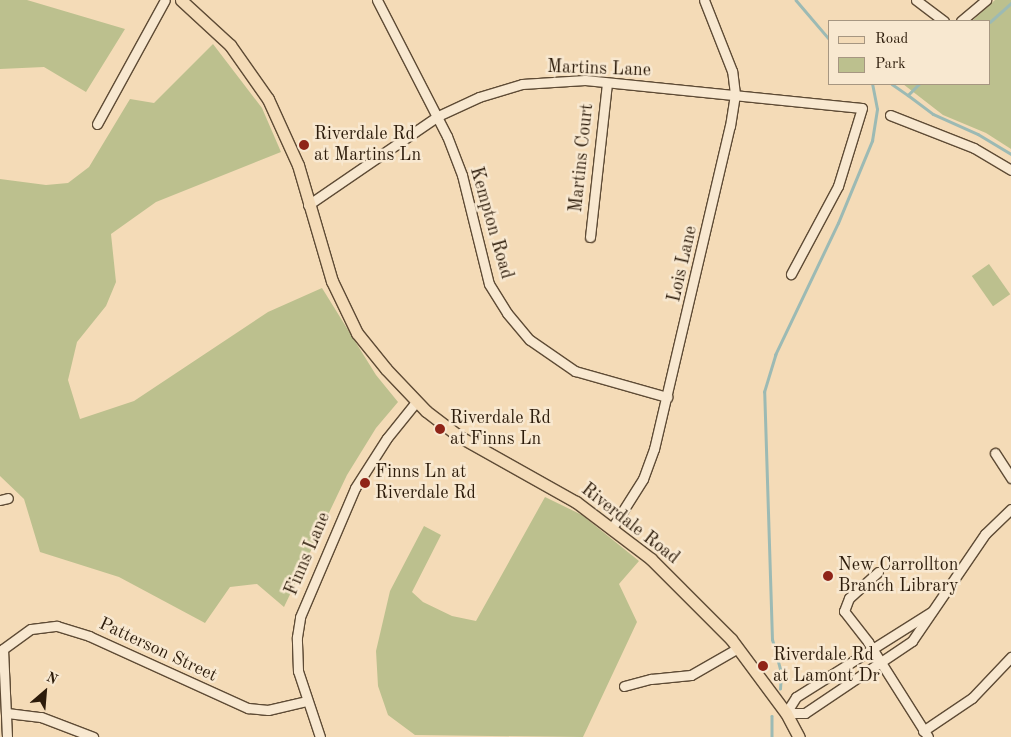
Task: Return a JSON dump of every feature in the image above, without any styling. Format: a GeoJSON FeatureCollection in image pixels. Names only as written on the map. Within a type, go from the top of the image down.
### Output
{"type":"FeatureCollection","features":[{"type":"Feature","properties":{"kind":"main road","name":"Riverdale Road"},"geometry":{"type":"LineString","coordinates":[[180,0],[230,45],[268,99],[293,150],[326,266],[350,320],[366,345],[416,402],[460,437],[576,502],[612,528],[681,587],[738,648],[786,713],[799,737]]}},
{"type":"Feature","properties":{"kind":"street"},"geometry":{"type":"LineString","coordinates":[[97,124],[165,0]]}},
{"type":"Feature","properties":{"kind":"street","name":"Kempton Road"},"geometry":{"type":"LineString","coordinates":[[377,0],[438,116],[462,175],[489,284],[517,326],[544,351],[575,371],[668,397]]}},
{"type":"Feature","properties":{"kind":"street","name":"Lois Lane"},"geometry":{"type":"LineString","coordinates":[[612,528],[646,472],[668,397],[717,187],[736,94],[727,53],[704,0]]}},
{"type":"Feature","properties":{"kind":"street"},"geometry":{"type":"LineString","coordinates":[[916,0],[943,20]]}},
{"type":"Feature","properties":{"kind":"street"},"geometry":{"type":"LineString","coordinates":[[962,20],[986,0]]}},
{"type":"Feature","properties":{"kind":"street","name":"Martins Lane"},"geometry":{"type":"LineString","coordinates":[[308,205],[438,116],[478,97],[522,84],[607,82],[862,108],[838,186],[791,274]]}},
{"type":"Feature","properties":{"kind":"street","name":"Martins Court"},"geometry":{"type":"LineString","coordinates":[[590,237],[607,82]]}},
{"type":"Feature","properties":{"kind":"street"},"geometry":{"type":"LineString","coordinates":[[890,115],[974,148],[1011,170]]}},
{"type":"Feature","properties":{"kind":"street","name":"Finns Lane"},"geometry":{"type":"LineString","coordinates":[[320,737],[306,701],[297,650],[300,617],[306,599],[355,488],[387,438],[416,402]]}},
{"type":"Feature","properties":{"kind":"street"},"geometry":{"type":"LineString","coordinates":[[994,453],[1011,478]]}},
{"type":"Feature","properties":{"kind":"street"},"geometry":{"type":"LineString","coordinates":[[786,713],[805,713],[912,641],[985,534],[1011,509]]}},
{"type":"Feature","properties":{"kind":"street"},"geometry":{"type":"LineString","coordinates":[[878,572],[849,598],[844,608],[846,616],[872,648],[925,734],[972,698],[1011,657]]}},
{"type":"Feature","properties":{"kind":"street"},"geometry":{"type":"LineString","coordinates":[[786,713],[796,697],[931,612]]}},
{"type":"Feature","properties":{"kind":"street","name":"Patterson Street"},"geometry":{"type":"LineString","coordinates":[[2,648],[30,629],[57,626],[89,636],[248,708],[268,710],[306,701]]}},
{"type":"Feature","properties":{"kind":"street"},"geometry":{"type":"LineString","coordinates":[[2,648],[7,737]]}},
{"type":"Feature","properties":{"kind":"street"},"geometry":{"type":"LineString","coordinates":[[624,686],[691,675],[738,648]]}},
{"type":"Feature","properties":{"kind":"street"},"geometry":{"type":"LineString","coordinates":[[7,713],[51,719],[93,737]]}},
{"type":"Feature","properties":{"kind":"green space"},"geometry":{"type":"Polygon","coordinates":[[[0,0],[27,0],[125,29],[86,92],[44,67],[0,69],[0,0]]]}},
{"type":"Feature","properties":{"kind":"green space"},"geometry":{"type":"Polygon","coordinates":[[[995,0],[1011,0],[1011,149],[986,133],[943,115],[904,85],[991,85],[991,20],[973,20],[995,0]]]}},
{"type":"Feature","properties":{"kind":"green space"},"geometry":{"type":"Polygon","coordinates":[[[213,44],[262,108],[281,152],[156,202],[111,234],[116,282],[106,306],[77,342],[68,380],[80,419],[134,401],[268,312],[322,288],[376,375],[398,402],[376,428],[347,475],[284,607],[257,584],[230,587],[205,623],[119,577],[40,552],[24,499],[0,476],[0,179],[46,185],[68,183],[89,167],[130,99],[154,103],[213,44]]]}},
{"type":"Feature","properties":{"kind":"green space"},"geometry":{"type":"Polygon","coordinates":[[[989,264],[1010,294],[993,306],[972,276],[989,264]]]}},
{"type":"Feature","properties":{"kind":"green space"},"geometry":{"type":"Polygon","coordinates":[[[545,497],[582,515],[639,561],[619,584],[637,622],[583,737],[415,735],[388,715],[378,686],[376,651],[390,591],[424,526],[441,535],[412,592],[423,602],[452,616],[476,621],[545,497]]]}},
{"type":"Feature","properties":{"kind":"waterway"},"geometry":{"type":"LineString","coordinates":[[796,0],[828,38]]}},
{"type":"Feature","properties":{"kind":"waterway"},"geometry":{"type":"LineString","coordinates":[[991,21],[1011,3]]}},
{"type":"Feature","properties":{"kind":"waterway"},"geometry":{"type":"LineString","coordinates":[[780,689],[781,673],[772,640],[764,392],[775,355],[838,223],[872,141],[877,109],[872,85]]}},
{"type":"Feature","properties":{"kind":"waterway"},"geometry":{"type":"LineString","coordinates":[[893,85],[908,95],[918,85]]}},
{"type":"Feature","properties":{"kind":"waterway"},"geometry":{"type":"LineString","coordinates":[[908,95],[933,114],[978,134],[1011,154]]}},
{"type":"Feature","properties":{"kind":"waterway"},"geometry":{"type":"LineString","coordinates":[[772,716],[772,737]]}},
{"type":"Feature","properties":{"kind":"place","name":"Riverdale Rd at Martins Ln"},"geometry":{"type":"Point","coordinates":[304,145]}},
{"type":"Feature","properties":{"kind":"place","name":"Riverdale Rd at Finns Ln"},"geometry":{"type":"Point","coordinates":[440,429]}},
{"type":"Feature","properties":{"kind":"place","name":"Finns Ln at Riverdale Rd"},"geometry":{"type":"Point","coordinates":[365,483]}},
{"type":"Feature","properties":{"kind":"place","name":"New Carrollton Branch Library"},"geometry":{"type":"Point","coordinates":[828,576]}},
{"type":"Feature","properties":{"kind":"place","name":"Riverdale Rd at Lamont Dr"},"geometry":{"type":"Point","coordinates":[763,666]}}]}
